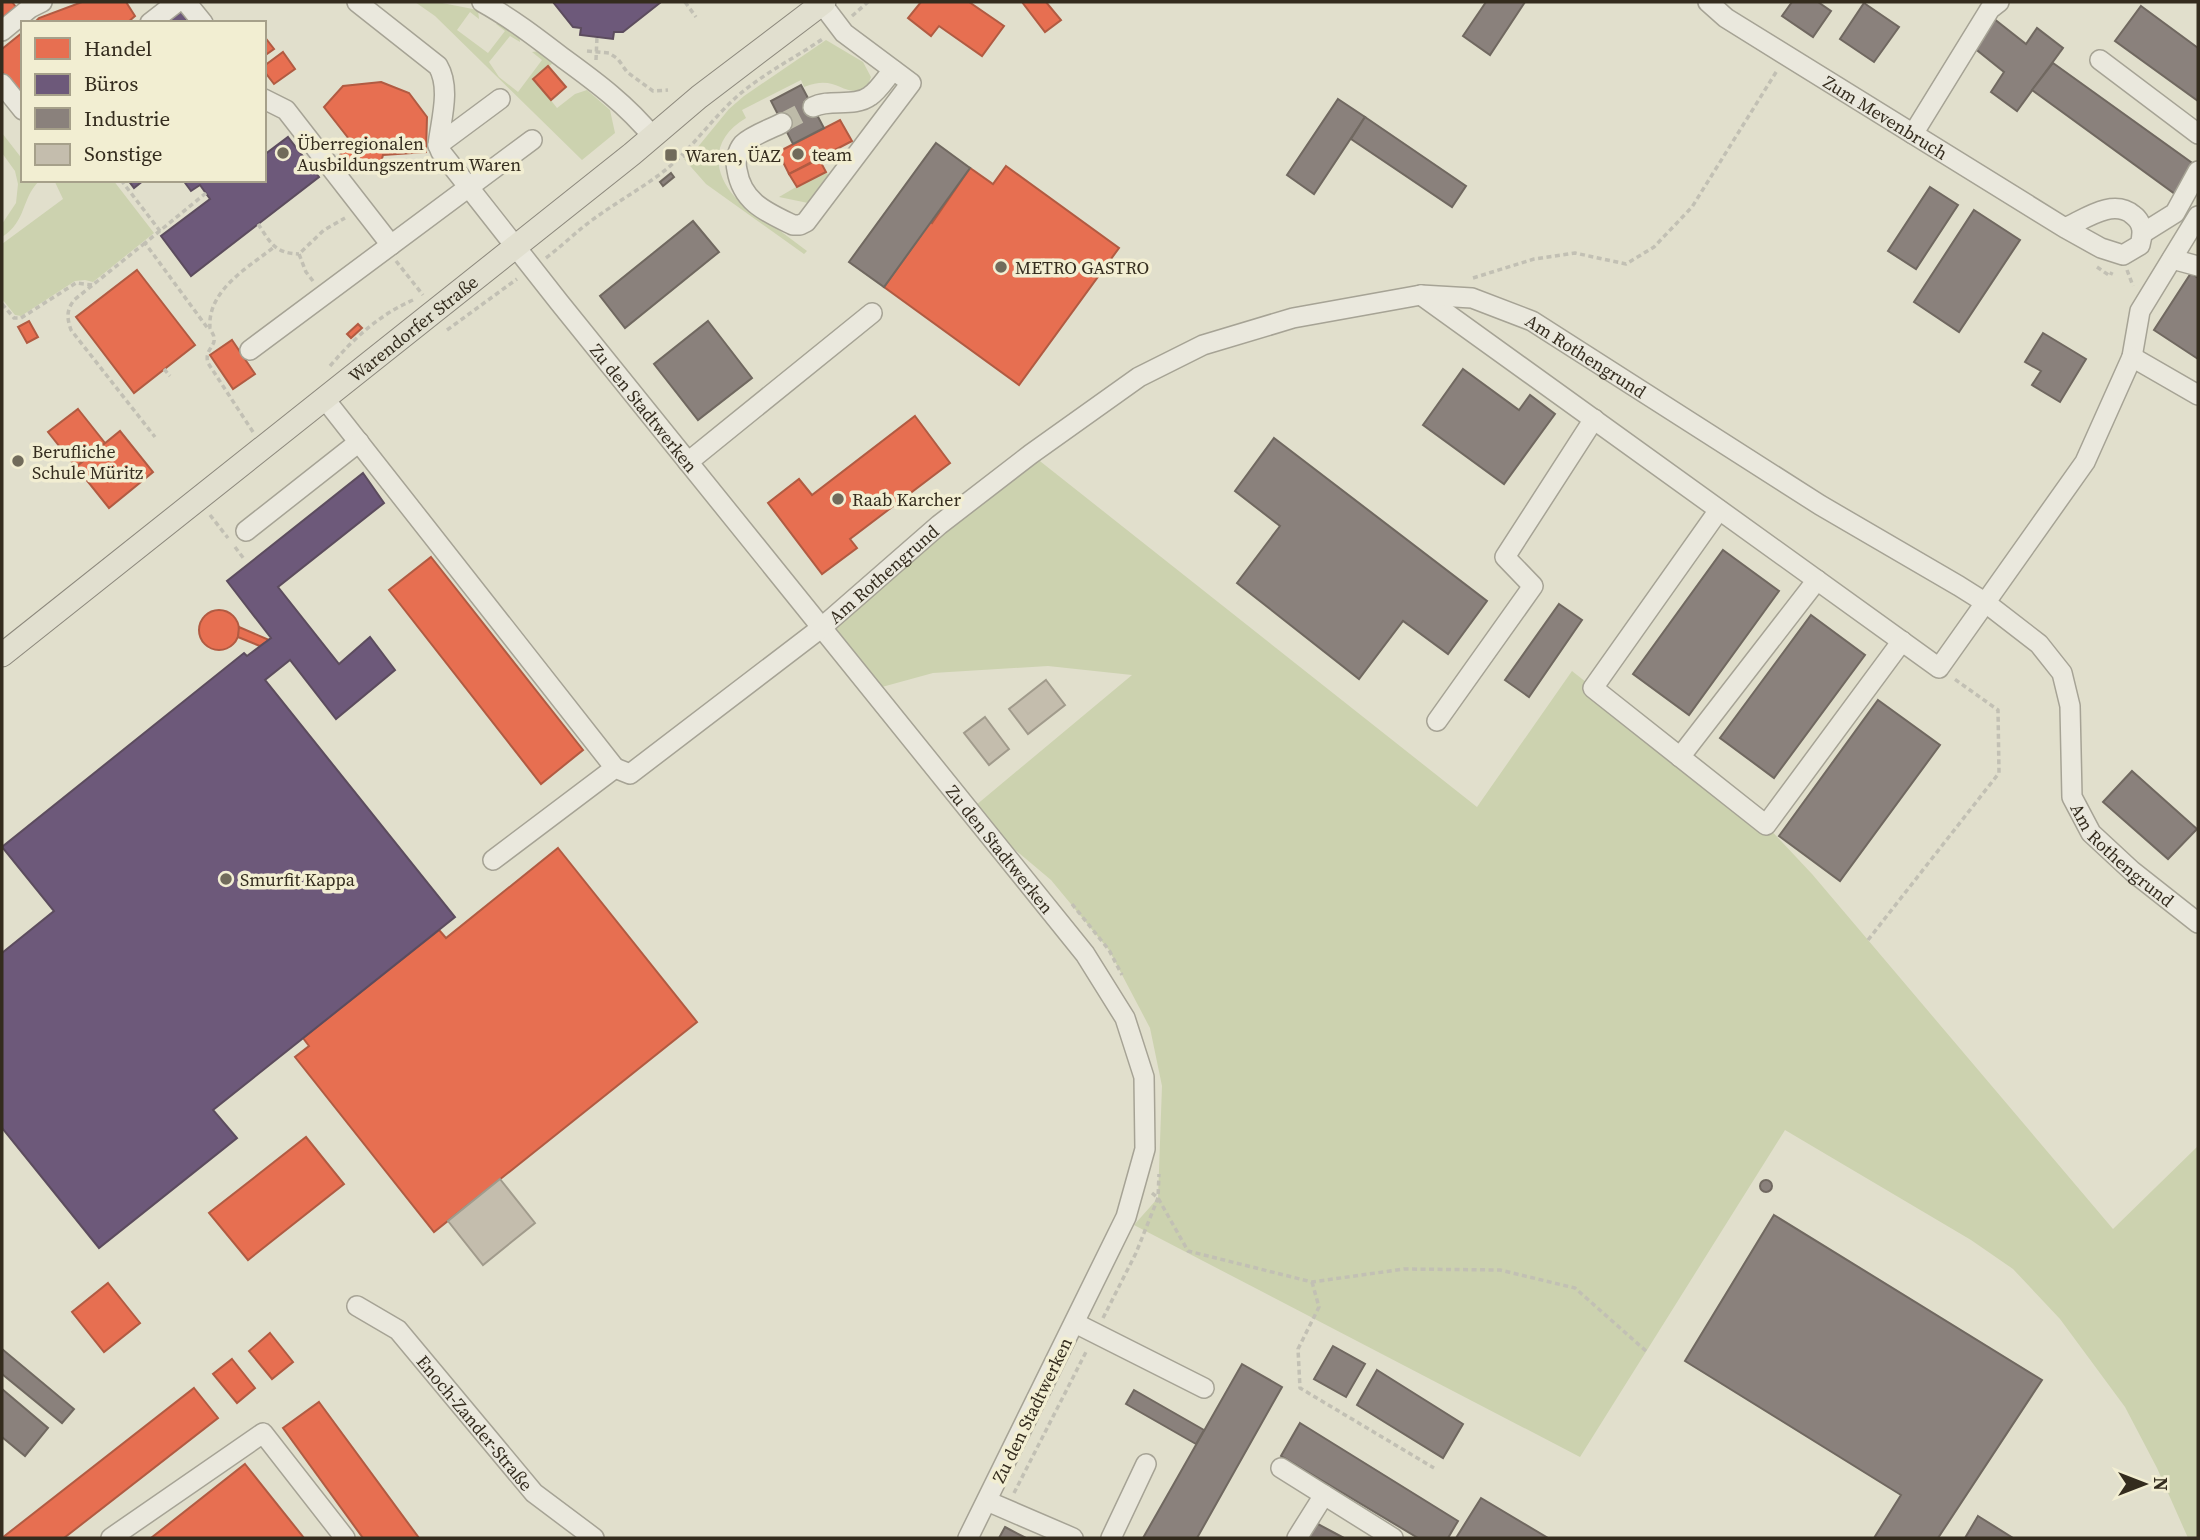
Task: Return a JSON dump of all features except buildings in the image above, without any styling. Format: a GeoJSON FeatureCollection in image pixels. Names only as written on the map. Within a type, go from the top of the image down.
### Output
{"type":"FeatureCollection","features":[{"type":"Feature","properties":{"kind":"main road","name":"Warendorfer Straße"},"geometry":{"type":"LineString","coordinates":[[2,655],[653,137],[699,97],[823,3]]}},
{"type":"Feature","properties":{"kind":"street"},"geometry":{"type":"LineString","coordinates":[[2,31],[30,8],[42,2]]}},
{"type":"Feature","properties":{"kind":"street"},"geometry":{"type":"LineString","coordinates":[[153,21],[177,2]]}},
{"type":"Feature","properties":{"kind":"street"},"geometry":{"type":"LineString","coordinates":[[186,2],[201,21]]}},
{"type":"Feature","properties":{"kind":"street"},"geometry":{"type":"LineString","coordinates":[[357,2],[438,66],[445,87],[438,145]]}},
{"type":"Feature","properties":{"kind":"street"},"geometry":{"type":"LineString","coordinates":[[482,2],[509,16],[603,88],[627,107],[653,137]]}},
{"type":"Feature","properties":{"kind":"street","name":"Zum Mevenbruch"},"geometry":{"type":"LineString","coordinates":[[1708,2],[1726,18],[2065,228],[2101,248],[2123,255]]}},
{"type":"Feature","properties":{"kind":"street"},"geometry":{"type":"LineString","coordinates":[[1913,134],[1990,9],[1999,2]]}},
{"type":"Feature","properties":{"kind":"street"},"geometry":{"type":"LineString","coordinates":[[782,123],[744,143],[738,153],[736,165],[739,184],[751,202],[793,225],[800,225],[806,222],[911,83],[845,33],[823,3]]}},
{"type":"Feature","properties":{"kind":"street"},"geometry":{"type":"LineString","coordinates":[[2100,60],[2198,134]]}},
{"type":"Feature","properties":{"kind":"street"},"geometry":{"type":"LineString","coordinates":[[813,107],[827,101],[852,101],[870,96],[893,70]]}},
{"type":"Feature","properties":{"kind":"street"},"geometry":{"type":"LineString","coordinates":[[2,84],[21,108]]}},
{"type":"Feature","properties":{"kind":"street"},"geometry":{"type":"LineString","coordinates":[[438,145],[500,99]]}},
{"type":"Feature","properties":{"kind":"street"},"geometry":{"type":"LineString","coordinates":[[266,100],[286,110],[362,207],[389,247]]}},
{"type":"Feature","properties":{"kind":"street"},"geometry":{"type":"LineString","coordinates":[[250,350],[532,140]]}},
{"type":"Feature","properties":{"kind":"street","name":"Zu den Stadtwerken"},"geometry":{"type":"LineString","coordinates":[[438,145],[532,269],[1085,954],[1125,1018],[1144,1077],[1145,1149],[1126,1217],[968,1538]]}},
{"type":"Feature","properties":{"kind":"street"},"geometry":{"type":"LineString","coordinates":[[2143,233],[2175,213],[2198,171]]}},
{"type":"Feature","properties":{"kind":"street"},"geometry":{"type":"LineString","coordinates":[[2065,228],[2111,207],[2126,208],[2138,219],[2143,233],[2140,246],[2123,255]]}},
{"type":"Feature","properties":{"kind":"street"},"geometry":{"type":"LineString","coordinates":[[1421,295],[1939,668],[2085,462],[2132,357],[2140,311],[2198,216]]}},
{"type":"Feature","properties":{"kind":"street"},"geometry":{"type":"LineString","coordinates":[[2172,259],[2198,266]]}},
{"type":"Feature","properties":{"kind":"street","name":"Am Rothengrund"},"geometry":{"type":"LineString","coordinates":[[615,768],[630,774],[821,628],[939,525],[1031,454],[1139,377],[1203,345],[1293,318],[1421,295],[1472,298],[1532,321],[1808,498],[1986,603],[2039,644],[2062,673],[2070,706],[2072,797],[2091,833],[2132,871],[2198,923]]}},
{"type":"Feature","properties":{"kind":"street"},"geometry":{"type":"LineString","coordinates":[[688,462],[872,313]]}},
{"type":"Feature","properties":{"kind":"street"},"geometry":{"type":"LineString","coordinates":[[2132,357],[2198,395]]}},
{"type":"Feature","properties":{"kind":"street"},"geometry":{"type":"LineString","coordinates":[[324,398],[615,768],[493,860]]}},
{"type":"Feature","properties":{"kind":"street"},"geometry":{"type":"LineString","coordinates":[[1437,721],[1533,586],[1505,557],[1594,419]]}},
{"type":"Feature","properties":{"kind":"street"},"geometry":{"type":"LineString","coordinates":[[246,530],[359,442]]}},
{"type":"Feature","properties":{"kind":"street"},"geometry":{"type":"LineString","coordinates":[[1720,510],[1593,688],[1766,825],[1902,641]]}},
{"type":"Feature","properties":{"kind":"street"},"geometry":{"type":"LineString","coordinates":[[1680,757],[1817,580]]}},
{"type":"Feature","properties":{"kind":"street","name":"Enoch-Zander-Straße"},"geometry":{"type":"LineString","coordinates":[[357,1306],[398,1331],[534,1493],[594,1538]]}},
{"type":"Feature","properties":{"kind":"street"},"geometry":{"type":"LineString","coordinates":[[1074,1323],[1204,1388]]}},
{"type":"Feature","properties":{"kind":"street"},"geometry":{"type":"LineString","coordinates":[[111,1538],[263,1433],[345,1538]]}},
{"type":"Feature","properties":{"kind":"street"},"geometry":{"type":"LineString","coordinates":[[1111,1538],[1146,1464]]}},
{"type":"Feature","properties":{"kind":"street"},"geometry":{"type":"LineString","coordinates":[[1281,1468],[1391,1538]]}},
{"type":"Feature","properties":{"kind":"street"},"geometry":{"type":"LineString","coordinates":[[1297,1538],[1324,1495]]}},
{"type":"Feature","properties":{"kind":"street"},"geometry":{"type":"LineString","coordinates":[[987,1501],[1073,1538]]}},
{"type":"Feature","properties":{"kind":"path"},"geometry":{"type":"LineString","coordinates":[[685,2],[696,17]]}},
{"type":"Feature","properties":{"kind":"path"},"geometry":{"type":"LineString","coordinates":[[439,336],[532,269],[583,227],[659,175],[692,146],[726,106],[742,92],[790,58],[822,40]]}},
{"type":"Feature","properties":{"kind":"path"},"geometry":{"type":"LineString","coordinates":[[583,50],[609,53],[618,59],[627,72],[653,91],[668,89]]}},
{"type":"Feature","properties":{"kind":"path"},"geometry":{"type":"LineString","coordinates":[[1471,279],[1534,259],[1575,253],[1626,264],[1654,247],[1692,207],[1787,55]]}},
{"type":"Feature","properties":{"kind":"path"},"geometry":{"type":"LineString","coordinates":[[681,156],[718,157],[744,143]]}},
{"type":"Feature","properties":{"kind":"path"},"geometry":{"type":"LineString","coordinates":[[123,182],[160,231]]}},
{"type":"Feature","properties":{"kind":"path"},"geometry":{"type":"LineString","coordinates":[[155,437],[71,330],[67,317],[69,307],[92,285],[206,193]]}},
{"type":"Feature","properties":{"kind":"path"},"geometry":{"type":"LineString","coordinates":[[299,254],[324,230],[362,207]]}},
{"type":"Feature","properties":{"kind":"path"},"geometry":{"type":"LineString","coordinates":[[258,224],[274,247],[281,252],[299,254]]}},
{"type":"Feature","properties":{"kind":"path"},"geometry":{"type":"LineString","coordinates":[[145,243],[214,338],[214,343],[208,350],[208,363],[253,432]]}},
{"type":"Feature","properties":{"kind":"path"},"geometry":{"type":"LineString","coordinates":[[210,332],[210,319],[222,292],[234,278],[274,247]]}},
{"type":"Feature","properties":{"kind":"path"},"geometry":{"type":"LineString","coordinates":[[389,247],[423,295]]}},
{"type":"Feature","properties":{"kind":"path"},"geometry":{"type":"LineString","coordinates":[[299,254],[306,272],[324,295]]}},
{"type":"Feature","properties":{"kind":"path"},"geometry":{"type":"LineString","coordinates":[[2123,255],[2140,311]]}},
{"type":"Feature","properties":{"kind":"path"},"geometry":{"type":"LineString","coordinates":[[2,304],[14,318],[21,318],[76,284],[92,285]]}},
{"type":"Feature","properties":{"kind":"path"},"geometry":{"type":"LineString","coordinates":[[164,369],[170,376]]}},
{"type":"Feature","properties":{"kind":"path"},"geometry":{"type":"LineString","coordinates":[[1868,940],[1999,773],[1998,710],[1939,668]]}},
{"type":"Feature","properties":{"kind":"path"},"geometry":{"type":"LineString","coordinates":[[1068,900],[1109,950],[1126,983]]}},
{"type":"Feature","properties":{"kind":"path"},"geometry":{"type":"LineString","coordinates":[[1006,1509],[1136,1253],[1158,1198],[1159,1170]]}},
{"type":"Feature","properties":{"kind":"path"},"geometry":{"type":"LineString","coordinates":[[1161,1202],[1188,1251],[1312,1283],[1404,1269],[1500,1270],[1575,1288],[1646,1351]]}},
{"type":"Feature","properties":{"kind":"path"},"geometry":{"type":"LineString","coordinates":[[1312,1283],[1318,1307],[1298,1349],[1300,1388],[1434,1468]]}},
{"type":"Feature","properties":{"kind":"green space"},"geometry":{"type":"Polygon","coordinates":[[[415,2],[437,2],[478,10],[479,19],[470,12],[457,30],[488,53],[505,31],[496,24],[504,23],[519,34],[520,42],[510,36],[489,62],[499,77],[518,92],[542,60],[532,52],[540,51],[554,62],[534,79],[557,108],[575,94],[587,90],[610,110],[615,133],[582,160],[435,16],[415,2]]]}},
{"type":"Feature","properties":{"kind":"green space"},"geometry":{"type":"Polygon","coordinates":[[[826,40],[863,62],[871,77],[866,90],[850,90],[824,83],[804,87],[801,80],[742,110],[746,118],[727,134],[719,154],[722,176],[735,197],[807,251],[804,254],[706,184],[684,159],[744,96],[826,40]]]}},
{"type":"Feature","properties":{"kind":"green space"},"geometry":{"type":"Polygon","coordinates":[[[2,133],[21,157],[21,182],[38,182],[16,224],[2,237],[2,224],[16,203],[18,184],[15,171],[2,153],[2,133]]]}},
{"type":"Feature","properties":{"kind":"green space"},"geometry":{"type":"Polygon","coordinates":[[[825,170],[829,176],[808,203],[779,197],[825,170]]]}},
{"type":"Feature","properties":{"kind":"green space"},"geometry":{"type":"Polygon","coordinates":[[[55,182],[115,182],[154,233],[93,282],[75,281],[21,316],[15,315],[2,299],[2,244],[63,199],[55,182]]]}},
{"type":"Feature","properties":{"kind":"green space"},"geometry":{"type":"Polygon","coordinates":[[[1031,454],[1477,807],[1572,671],[1766,825],[1812,874],[2113,1229],[2198,1146],[2198,1538],[2188,1538],[2157,1468],[2125,1407],[2060,1319],[2013,1269],[1971,1240],[1785,1130],[1580,1457],[1134,1225],[1158,1198],[1162,1086],[1150,1028],[1109,950],[1051,880],[969,811],[1132,675],[1048,666],[933,673],[871,690],[821,628],[1031,454]]]}},
{"type":"Feature","properties":{"kind":"tunnel"},"geometry":{"type":"LineString","coordinates":[[782,123],[813,107]]}},
{"type":"Feature","properties":{"kind":"place","name":"Überregionalen Ausbildungszentrum Waren"},"geometry":{"type":"Point","coordinates":[283,153]}},
{"type":"Feature","properties":{"kind":"place","name":"team"},"geometry":{"type":"Point","coordinates":[798,154]}},
{"type":"Feature","properties":{"kind":"place","name":"Waren, ÜAZ"},"geometry":{"type":"Point","coordinates":[671,155]}},
{"type":"Feature","properties":{"kind":"place","name":"METRO GASTRO"},"geometry":{"type":"Point","coordinates":[1001,267]}},
{"type":"Feature","properties":{"kind":"place","name":"Berufliche Schule Müritz"},"geometry":{"type":"Point","coordinates":[18,461]}},
{"type":"Feature","properties":{"kind":"place","name":"Raab Karcher"},"geometry":{"type":"Point","coordinates":[838,499]}},
{"type":"Feature","properties":{"kind":"place","name":"Smurfit Kappa"},"geometry":{"type":"Point","coordinates":[226,879]}}]}
